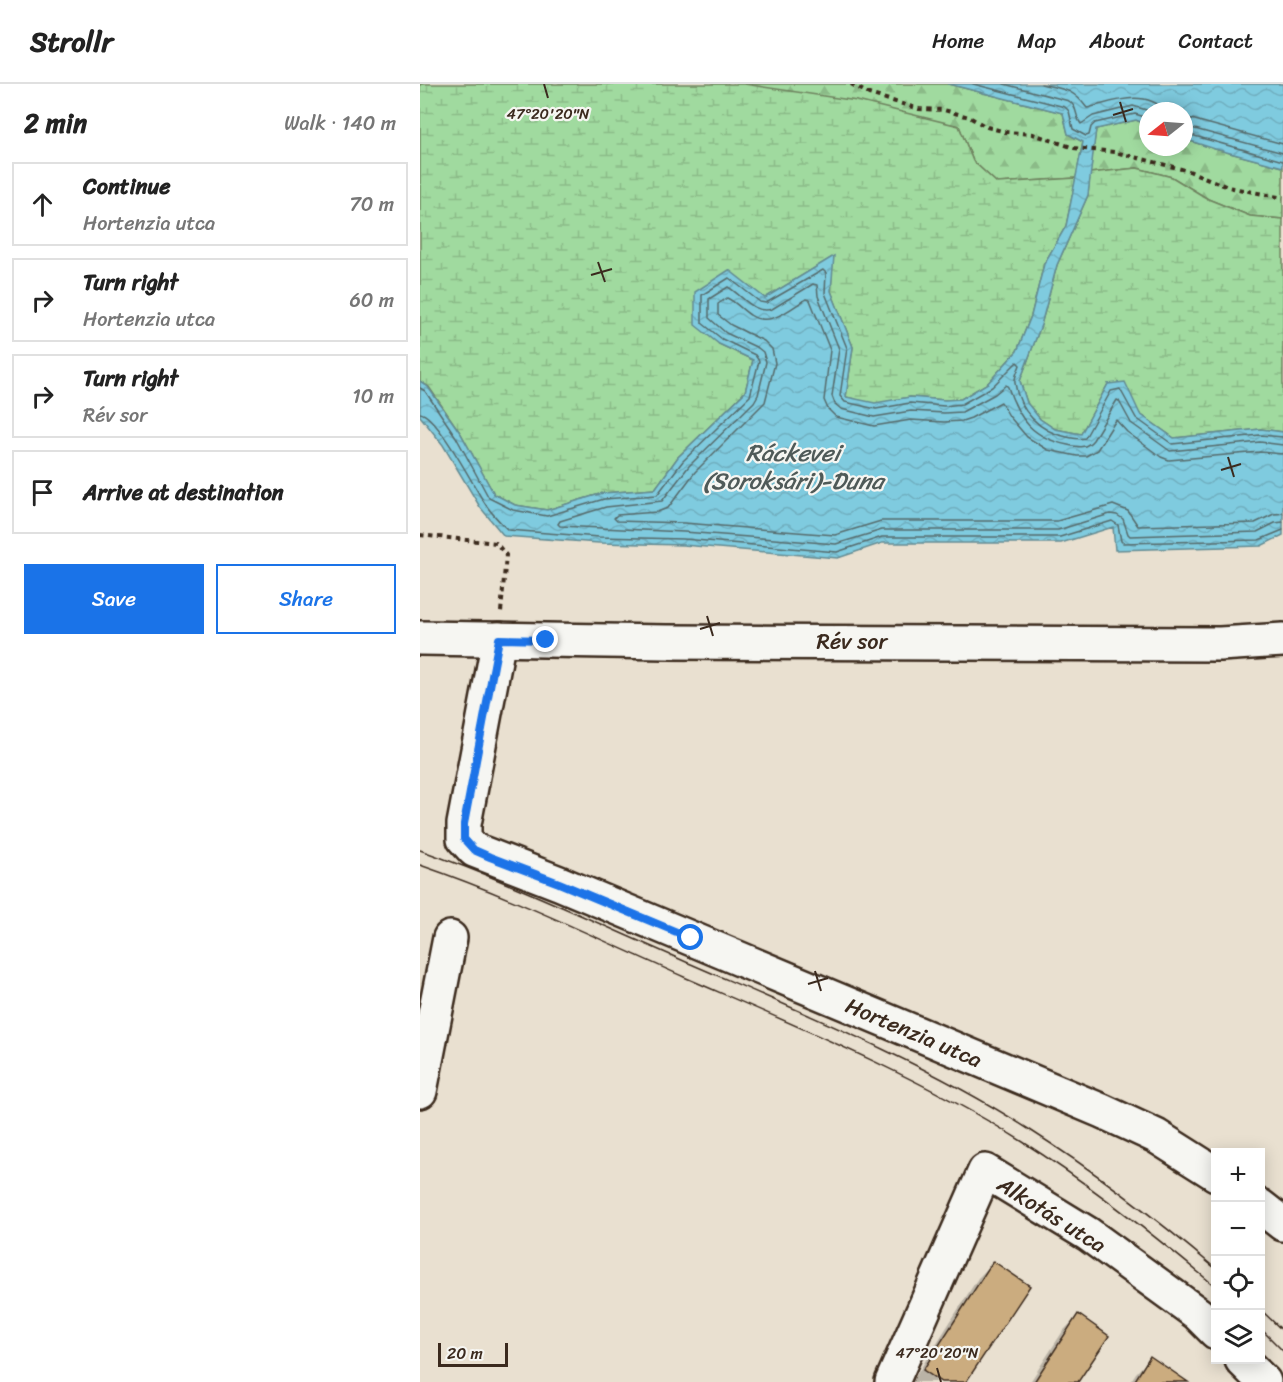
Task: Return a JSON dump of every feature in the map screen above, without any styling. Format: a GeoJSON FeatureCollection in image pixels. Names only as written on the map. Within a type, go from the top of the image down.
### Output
{"type":"FeatureCollection","features":[{"type":"Feature","properties":{"kind":"street","name":"Rév sor"},"geometry":{"type":"LineString","coordinates":[[420,638],[666,642],[1220,644],[1283,639]]}},
{"type":"Feature","properties":{"kind":"street","name":"Hortenzia utca"},"geometry":{"type":"LineString","coordinates":[[499,639],[464,824],[464,839],[474,850],[559,883],[1102,1111],[1156,1136],[1211,1171]]}},
{"type":"Feature","properties":{"kind":"street"},"geometry":{"type":"LineString","coordinates":[[420,1091],[450,938]]}},
{"type":"Feature","properties":{"kind":"street","name":"Alkotás utca"},"geometry":{"type":"LineString","coordinates":[[892,1382],[985,1171],[1088,1234],[1198,1314],[1211,1328]]}},
{"type":"Feature","properties":{"kind":"street"},"geometry":{"type":"LineString","coordinates":[[1265,1210],[1283,1224]]}},
{"type":"Feature","properties":{"kind":"street"},"geometry":{"type":"LineString","coordinates":[[1247,1364],[1264,1382]]}},
{"type":"Feature","properties":{"kind":"path"},"geometry":{"type":"LineString","coordinates":[[851,84],[869,94],[887,100],[920,109],[944,110],[969,117],[987,127],[1006,132],[1033,134],[1079,148],[1115,152],[1189,171],[1228,187],[1283,198]]}},
{"type":"Feature","properties":{"kind":"path"},"geometry":{"type":"LineString","coordinates":[[420,535],[496,543],[506,555],[499,639]]}},
{"type":"Feature","properties":{"kind":"green space"},"geometry":{"type":"Polygon","coordinates":[[[420,84],[744,84],[857,101],[959,126],[973,161],[997,183],[1076,178],[1066,226],[1044,264],[1031,316],[1017,351],[988,383],[961,399],[910,397],[875,404],[846,397],[853,347],[831,291],[833,257],[765,298],[719,344],[753,360],[745,392],[678,457],[655,489],[603,493],[547,510],[515,505],[494,494],[461,434],[429,387],[420,381],[420,84]]]}},
{"type":"Feature","properties":{"kind":"green space"},"geometry":{"type":"Polygon","coordinates":[[[744,84],[948,84],[1063,113],[1068,134],[1083,142],[1076,178],[997,183],[973,161],[959,126],[744,84]]]}},
{"type":"Feature","properties":{"kind":"green space"},"geometry":{"type":"Polygon","coordinates":[[[1139,121],[1139,156],[1193,156],[1193,142],[1283,167],[1283,219],[1250,216],[1208,199],[1172,177],[1137,168],[1090,173],[1096,129],[1139,121]]]}},
{"type":"Feature","properties":{"kind":"green space"},"geometry":{"type":"Polygon","coordinates":[[[1137,168],[1172,177],[1208,199],[1250,216],[1283,219],[1283,432],[1261,429],[1174,438],[1140,414],[1108,384],[1081,434],[1055,429],[1040,419],[1027,403],[1020,381],[1041,325],[1057,265],[1088,195],[1090,173],[1137,168]]]}},
{"type":"Feature","properties":{"kind":"water","name":"Ráckevei (Soroksári)-Duna"},"geometry":{"type":"Polygon","coordinates":[[[948,84],[1283,84],[1283,167],[1193,142],[1193,102],[1139,102],[1139,121],[1096,129],[1088,195],[1057,265],[1041,325],[1020,381],[1027,403],[1040,419],[1055,429],[1081,434],[1108,384],[1125,382],[1140,414],[1174,438],[1261,429],[1283,432],[1283,535],[1261,546],[1115,550],[1113,527],[1061,543],[882,543],[838,558],[683,545],[599,543],[504,536],[480,507],[443,445],[420,416],[420,381],[428,387],[461,434],[494,494],[515,505],[547,510],[603,493],[655,489],[678,457],[745,392],[753,360],[719,344],[695,325],[695,292],[729,270],[765,298],[834,256],[831,291],[853,347],[846,397],[875,403],[910,397],[961,399],[988,383],[1017,351],[1031,316],[1044,264],[1066,226],[1083,142],[1068,134],[1063,113],[948,84]]]}},
{"type":"Feature","properties":{"kind":"building"},"geometry":{"type":"Polygon","coordinates":[[[993,1261],[1030,1286],[966,1382],[941,1382],[923,1370],[993,1261]]]}},
{"type":"Feature","properties":{"kind":"building"},"geometry":{"type":"Polygon","coordinates":[[[1078,1314],[1109,1336],[1078,1382],[1034,1382],[1078,1314]]]}},
{"type":"Feature","properties":{"kind":"building"},"geometry":{"type":"Polygon","coordinates":[[[1150,1356],[1188,1382],[1134,1382],[1150,1356]]]}},
{"type":"Feature","properties":{"kind":"tram line"},"geometry":{"type":"LineString","coordinates":[[420,850],[520,889],[772,999],[948,1082],[990,1105],[1079,1162],[1149,1214],[1211,1265]]}},
{"type":"Feature","properties":{"kind":"tram line"},"geometry":{"type":"LineString","coordinates":[[420,865],[553,918],[814,1034],[941,1095],[1023,1142],[1073,1175],[1211,1283]]}},
{"type":"Feature","properties":{"kind":"tram line"},"geometry":{"type":"LineString","coordinates":[[1261,1310],[1283,1331]]}},
{"type":"Feature","properties":{"kind":"tram line"},"geometry":{"type":"LineString","coordinates":[[1265,1333],[1283,1351]]}},
{"type":"Feature","properties":{"kind":"route"},"geometry":{"type":"LineString","coordinates":[[546,640],[499,639],[464,824],[464,839],[474,850],[490,857],[691,938]]}}]}
